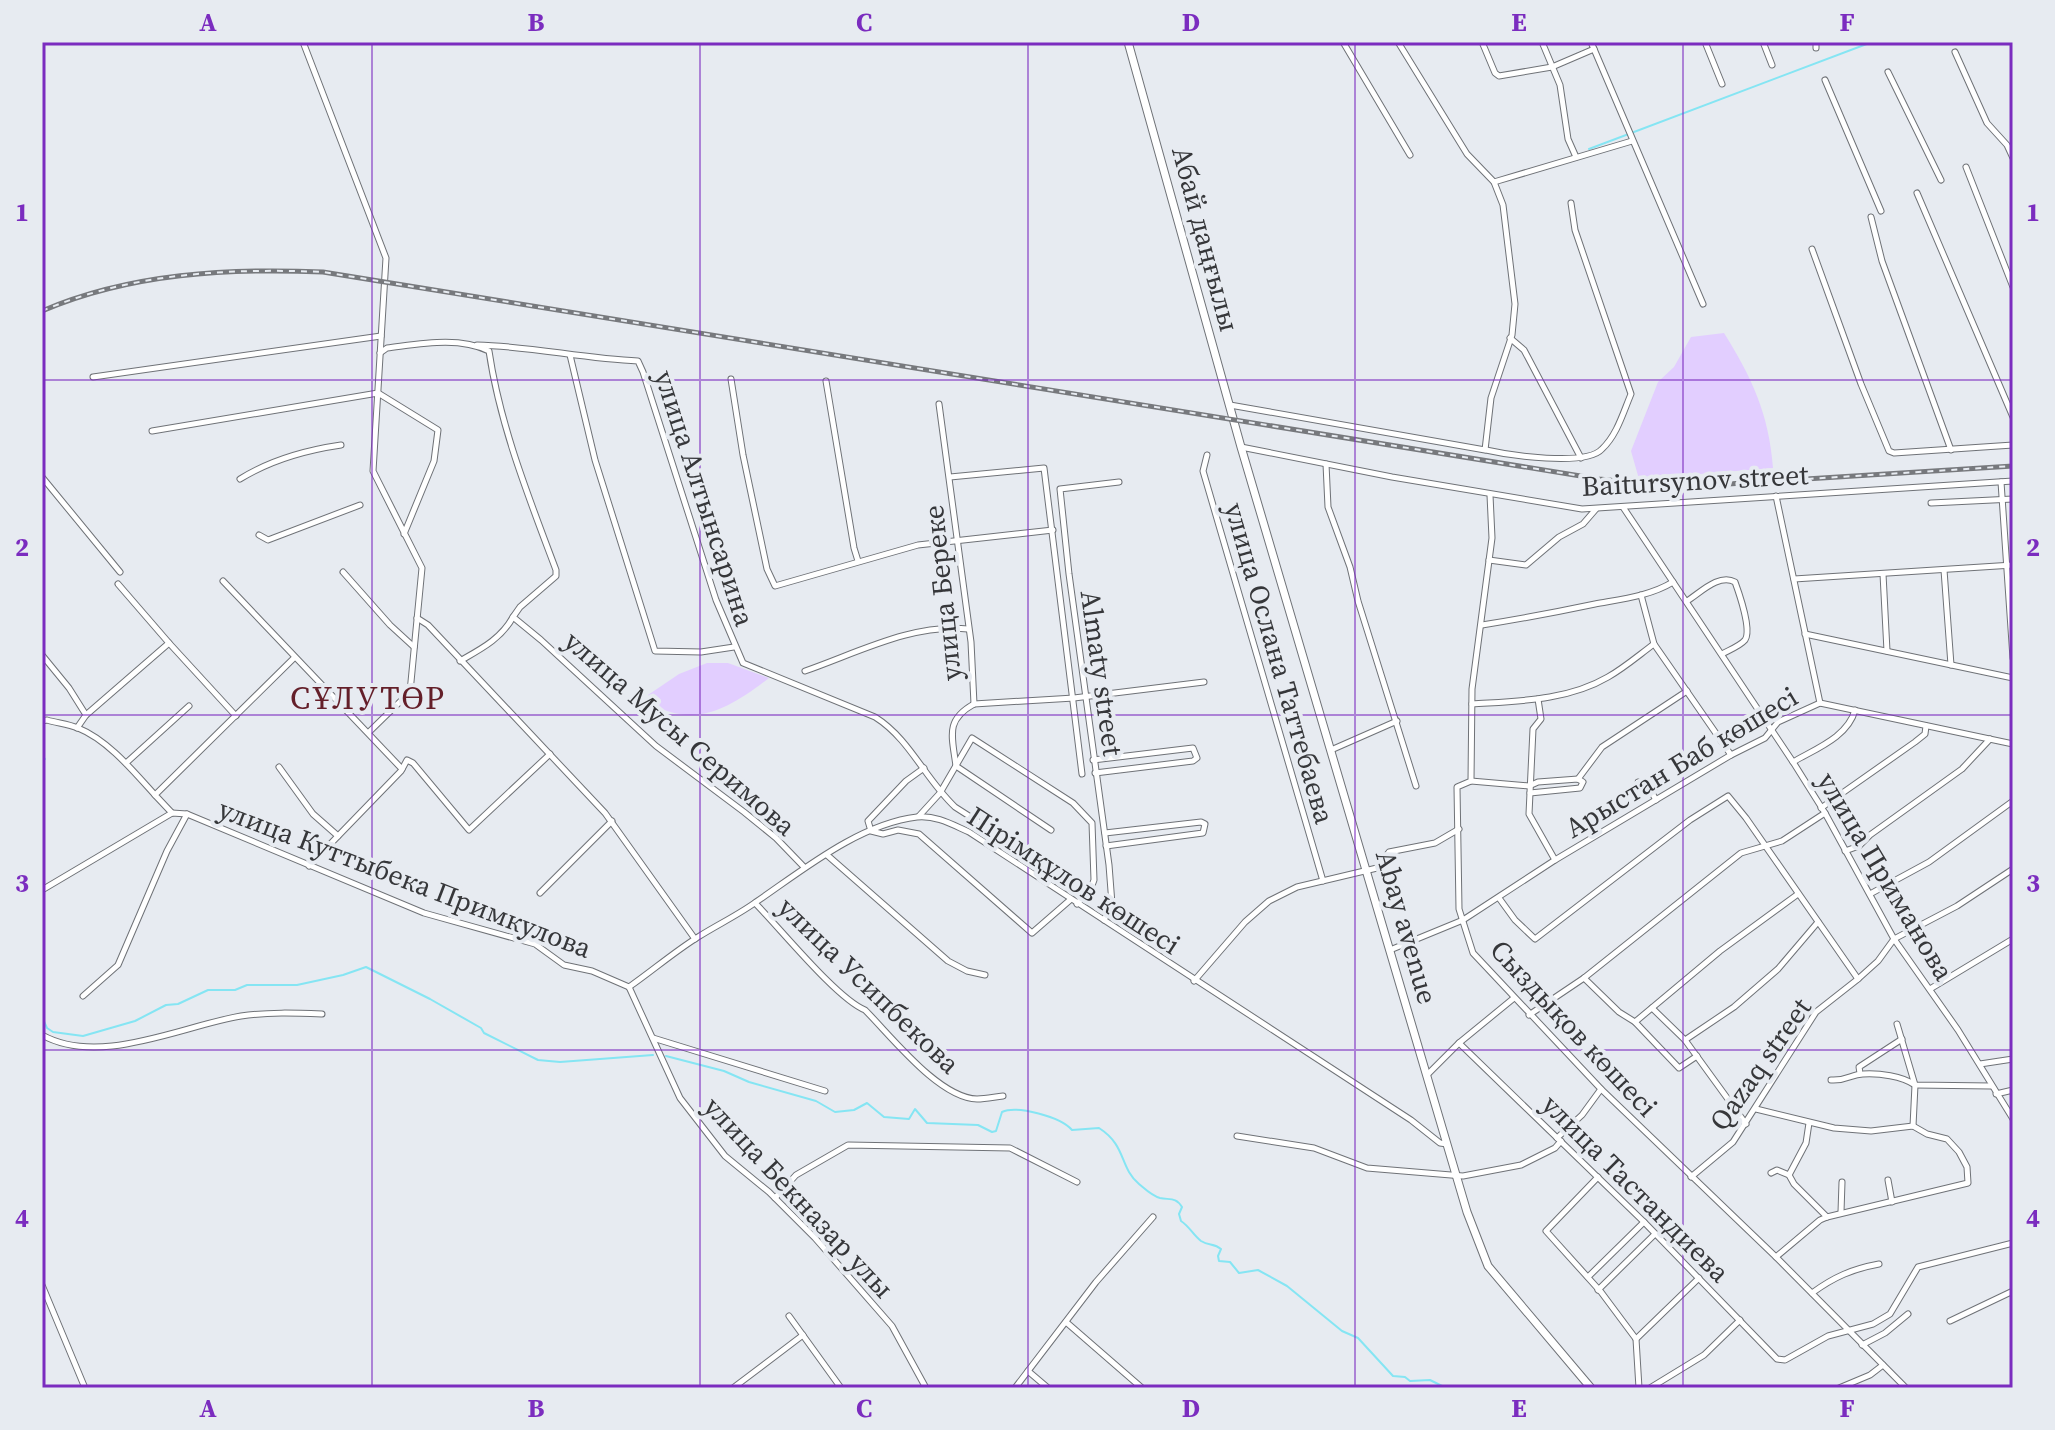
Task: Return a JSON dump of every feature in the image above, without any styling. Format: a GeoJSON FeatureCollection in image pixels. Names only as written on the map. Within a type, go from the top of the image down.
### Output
{"type":"FeatureCollection","features":[{"type":"Feature","properties":{"kind":"street"},"geometry":{"type":"LineString","coordinates":[[303,42],[386,258],[373,471],[422,568],[410,692],[369,732]]}},
{"type":"Feature","properties":{"kind":"street","name":"Абай даңғылы"},"geometry":{"type":"LineString","coordinates":[[1128,42],[1241,447]]}},
{"type":"Feature","properties":{"kind":"street"},"geometry":{"type":"LineString","coordinates":[[1343,42],[1410,155]]}},
{"type":"Feature","properties":{"kind":"street"},"geometry":{"type":"LineString","coordinates":[[1398,42],[1467,154],[1494,182],[1503,205],[1515,304],[1510,338],[1491,398],[1485,450]]}},
{"type":"Feature","properties":{"kind":"street"},"geometry":{"type":"LineString","coordinates":[[1482,42],[1499,76],[1552,67],[1594,49]]}},
{"type":"Feature","properties":{"kind":"street"},"geometry":{"type":"LineString","coordinates":[[1542,42],[1560,85],[1568,139],[1576,157]]}},
{"type":"Feature","properties":{"kind":"street"},"geometry":{"type":"LineString","coordinates":[[1591,42],[1703,304]]}},
{"type":"Feature","properties":{"kind":"street"},"geometry":{"type":"LineString","coordinates":[[1705,42],[1722,84]]}},
{"type":"Feature","properties":{"kind":"street"},"geometry":{"type":"LineString","coordinates":[[1763,42],[1772,65]]}},
{"type":"Feature","properties":{"kind":"street"},"geometry":{"type":"LineString","coordinates":[[1955,52],[1987,123],[2007,145],[2013,158]]}},
{"type":"Feature","properties":{"kind":"street"},"geometry":{"type":"LineString","coordinates":[[1888,72],[1941,180]]}},
{"type":"Feature","properties":{"kind":"street"},"geometry":{"type":"LineString","coordinates":[[1825,80],[1881,211]]}},
{"type":"Feature","properties":{"kind":"street"},"geometry":{"type":"LineString","coordinates":[[1494,182],[1632,141]]}},
{"type":"Feature","properties":{"kind":"street"},"geometry":{"type":"LineString","coordinates":[[1966,167],[2013,287]]}},
{"type":"Feature","properties":{"kind":"street"},"geometry":{"type":"LineString","coordinates":[[1917,193],[2013,417]]}},
{"type":"Feature","properties":{"kind":"street"},"geometry":{"type":"LineString","coordinates":[[1229,405],[1506,454],[1581,458],[1596,454],[1603,449],[1621,421],[1631,394],[1575,230],[1571,203]]}},
{"type":"Feature","properties":{"kind":"street"},"geometry":{"type":"LineString","coordinates":[[1871,217],[1882,261],[1951,450]]}},
{"type":"Feature","properties":{"kind":"street"},"geometry":{"type":"LineString","coordinates":[[1812,249],[1889,451],[2013,445]]}},
{"type":"Feature","properties":{"kind":"street"},"geometry":{"type":"LineString","coordinates":[[93,377],[381,336]]}},
{"type":"Feature","properties":{"kind":"street"},"geometry":{"type":"LineString","coordinates":[[1510,338],[1524,350],[1581,458]]}},
{"type":"Feature","properties":{"kind":"street"},"geometry":{"type":"LineString","coordinates":[[380,353],[387,348],[447,342],[516,346],[570,355],[595,460],[655,651],[701,652],[734,647],[743,663],[847,705],[893,728],[940,793],[955,807],[1076,884],[1086,894]]}},
{"type":"Feature","properties":{"kind":"street"},"geometry":{"type":"LineString","coordinates":[[460,661],[504,632],[520,607],[556,576],[517,466],[492,376],[489,351],[477,345]]}},
{"type":"Feature","properties":{"kind":"street","name":"улица Алтынсарина"},"geometry":{"type":"LineString","coordinates":[[570,355],[638,361],[734,647]]}},
{"type":"Feature","properties":{"kind":"street"},"geometry":{"type":"LineString","coordinates":[[731,379],[767,569],[775,586],[918,545],[1053,530]]}},
{"type":"Feature","properties":{"kind":"street"},"geometry":{"type":"LineString","coordinates":[[826,381],[858,561]]}},
{"type":"Feature","properties":{"kind":"street"},"geometry":{"type":"LineString","coordinates":[[152,431],[378,393],[438,430],[434,461],[404,534]]}},
{"type":"Feature","properties":{"kind":"street","name":"улица Береке"},"geometry":{"type":"LineString","coordinates":[[939,404],[968,629],[974,704]]}},
{"type":"Feature","properties":{"kind":"street"},"geometry":{"type":"LineString","coordinates":[[240,479],[255,470],[318,448],[341,445]]}},
{"type":"Feature","properties":{"kind":"street","name":"Baitursynov street"},"geometry":{"type":"LineString","coordinates":[[1241,447],[1490,495],[1582,509],[2013,481]]}},
{"type":"Feature","properties":{"kind":"street","name":"Abay avenue"},"geometry":{"type":"LineString","coordinates":[[1241,447],[1455,1174],[1488,1266],[1591,1388]]}},
{"type":"Feature","properties":{"kind":"street","name":"улица Ослана Таттебаева"},"geometry":{"type":"LineString","coordinates":[[1207,455],[1203,471],[1323,881]]}},
{"type":"Feature","properties":{"kind":"street"},"geometry":{"type":"LineString","coordinates":[[1326,464],[1328,507],[1350,567],[1416,786]]}},
{"type":"Feature","properties":{"kind":"street"},"geometry":{"type":"LineString","coordinates":[[950,477],[1044,468],[1082,774]]}},
{"type":"Feature","properties":{"kind":"street"},"geometry":{"type":"LineString","coordinates":[[42,477],[120,572]]}},
{"type":"Feature","properties":{"kind":"street","name":"Almaty street"},"geometry":{"type":"LineString","coordinates":[[1104,920],[1112,904],[1105,833],[1093,760],[1060,489],[1119,482]]}},
{"type":"Feature","properties":{"kind":"street"},"geometry":{"type":"LineString","coordinates":[[2001,482],[2010,566],[2013,658]]}},
{"type":"Feature","properties":{"kind":"street","name":"Сыздықов көшесі"},"geometry":{"type":"LineString","coordinates":[[1490,495],[1492,538],[1482,625],[1475,657],[1471,781],[1457,787],[1459,909],[1473,953],[1601,1089],[1776,1257],[1906,1388]]}},
{"type":"Feature","properties":{"kind":"street"},"geometry":{"type":"LineString","coordinates":[[1776,496],[1820,703]]}},
{"type":"Feature","properties":{"kind":"street"},"geometry":{"type":"LineString","coordinates":[[1931,503],[2013,499]]}},
{"type":"Feature","properties":{"kind":"street"},"geometry":{"type":"LineString","coordinates":[[259,535],[268,540],[360,505]]}},
{"type":"Feature","properties":{"kind":"street","name":"улица Приманова"},"geometry":{"type":"LineString","coordinates":[[1622,506],[1773,730],[1823,810],[1894,939],[1980,1064],[2013,1119]]}},
{"type":"Feature","properties":{"kind":"street"},"geometry":{"type":"LineString","coordinates":[[1489,560],[1529,564],[1559,537],[1583,524],[1597,508]]}},
{"type":"Feature","properties":{"kind":"street"},"geometry":{"type":"LineString","coordinates":[[1794,579],[2010,566]]}},
{"type":"Feature","properties":{"kind":"street"},"geometry":{"type":"LineString","coordinates":[[1944,570],[1951,665]]}},
{"type":"Feature","properties":{"kind":"street"},"geometry":{"type":"LineString","coordinates":[[343,572],[414,648]]}},
{"type":"Feature","properties":{"kind":"street"},"geometry":{"type":"LineString","coordinates":[[1883,574],[1887,651]]}},
{"type":"Feature","properties":{"kind":"street"},"geometry":{"type":"LineString","coordinates":[[1687,601],[1718,581],[1729,579],[1735,582],[1747,637],[1744,642],[1722,654]]}},
{"type":"Feature","properties":{"kind":"street"},"geometry":{"type":"LineString","coordinates":[[223,581],[402,769]]}},
{"type":"Feature","properties":{"kind":"street"},"geometry":{"type":"LineString","coordinates":[[1482,625],[1641,595],[1673,582]]}},
{"type":"Feature","properties":{"kind":"street"},"geometry":{"type":"LineString","coordinates":[[118,584],[236,716]]}},
{"type":"Feature","properties":{"kind":"street"},"geometry":{"type":"LineString","coordinates":[[1641,595],[1654,644],[1731,755]]}},
{"type":"Feature","properties":{"kind":"street","name":"улица Мусы Серимова"},"geometry":{"type":"LineString","coordinates":[[513,617],[656,746],[776,838],[804,867]]}},
{"type":"Feature","properties":{"kind":"street"},"geometry":{"type":"LineString","coordinates":[[417,618],[428,625],[612,821],[695,939]]}},
{"type":"Feature","properties":{"kind":"street"},"geometry":{"type":"LineString","coordinates":[[805,671],[892,639],[932,630],[968,629]]}},
{"type":"Feature","properties":{"kind":"street"},"geometry":{"type":"LineString","coordinates":[[1805,634],[2013,678]]}},
{"type":"Feature","properties":{"kind":"street"},"geometry":{"type":"LineString","coordinates":[[77,728],[86,715],[169,643]]}},
{"type":"Feature","properties":{"kind":"street"},"geometry":{"type":"LineString","coordinates":[[1472,704],[1538,699],[1594,684],[1654,644]]}},
{"type":"Feature","properties":{"kind":"street"},"geometry":{"type":"LineString","coordinates":[[42,655],[86,715]]}},
{"type":"Feature","properties":{"kind":"street"},"geometry":{"type":"LineString","coordinates":[[155,795],[294,658]]}},
{"type":"Feature","properties":{"kind":"street"},"geometry":{"type":"LineString","coordinates":[[956,766],[952,725],[960,712],[974,704],[1086,697],[1204,682]]}},
{"type":"Feature","properties":{"kind":"street"},"geometry":{"type":"LineString","coordinates":[[1578,779],[1602,747],[1687,691]]}},
{"type":"Feature","properties":{"kind":"street"},"geometry":{"type":"LineString","coordinates":[[1538,699],[1541,719],[1533,729],[1529,814],[1555,860]]}},
{"type":"Feature","properties":{"kind":"street","name":"Арыстан Баб көшесі"},"geometry":{"type":"LineString","coordinates":[[1390,950],[1463,920],[1555,860],[1765,738],[1778,722],[1820,703],[2013,744]]}},
{"type":"Feature","properties":{"kind":"street"},"geometry":{"type":"LineString","coordinates":[[126,763],[189,706]]}},
{"type":"Feature","properties":{"kind":"street"},"geometry":{"type":"LineString","coordinates":[[1793,762],[1841,732],[1852,722],[1855,710]]}},
{"type":"Feature","properties":{"kind":"street"},"geometry":{"type":"LineString","coordinates":[[42,721],[77,728],[100,742],[126,763],[172,813],[42,890]]}},
{"type":"Feature","properties":{"kind":"street"},"geometry":{"type":"LineString","coordinates":[[1331,750],[1397,721]]}},
{"type":"Feature","properties":{"kind":"street"},"geometry":{"type":"LineString","coordinates":[[1529,1015],[1584,978],[1741,853],[1782,841],[1915,742],[1925,734],[1926,726]]}},
{"type":"Feature","properties":{"kind":"street"},"geometry":{"type":"LineString","coordinates":[[629,987],[804,867],[884,825],[919,816],[940,793],[972,738],[1073,803],[1092,823],[1094,880],[1077,904]]}},
{"type":"Feature","properties":{"kind":"street"},"geometry":{"type":"LineString","coordinates":[[1845,851],[1859,846],[1962,769],[1990,739]]}},
{"type":"Feature","properties":{"kind":"street"},"geometry":{"type":"LineString","coordinates":[[1093,760],[1193,748],[1197,758],[1095,773]]}},
{"type":"Feature","properties":{"kind":"street"},"geometry":{"type":"LineString","coordinates":[[309,866],[410,760],[469,830],[550,754]]}},
{"type":"Feature","properties":{"kind":"street"},"geometry":{"type":"LineString","coordinates":[[956,766],[1051,830]]}},
{"type":"Feature","properties":{"kind":"street"},"geometry":{"type":"LineString","coordinates":[[279,767],[313,814],[338,836]]}},
{"type":"Feature","properties":{"kind":"street"},"geometry":{"type":"LineString","coordinates":[[871,831],[868,821],[906,781],[924,768]]}},
{"type":"Feature","properties":{"kind":"street"},"geometry":{"type":"LineString","coordinates":[[1471,781],[1529,789],[1580,788],[1583,782],[1578,779],[1538,782],[1529,789]]}},
{"type":"Feature","properties":{"kind":"street"},"geometry":{"type":"LineString","coordinates":[[1638,782],[1647,784],[1656,800]]}},
{"type":"Feature","properties":{"kind":"street"},"geometry":{"type":"LineString","coordinates":[[1499,898],[1535,939],[1690,820],[1728,796],[1858,979]]}},
{"type":"Feature","properties":{"kind":"street"},"geometry":{"type":"LineString","coordinates":[[1870,894],[1929,862],[2013,801]]}},
{"type":"Feature","properties":{"kind":"street","name":"улица Куттыбека Примкулова"},"geometry":{"type":"LineString","coordinates":[[172,813],[187,814],[424,913],[535,944],[564,965],[592,971],[629,987]]}},
{"type":"Feature","properties":{"kind":"street"},"geometry":{"type":"LineString","coordinates":[[83,996],[118,965],[167,851],[187,814]]}},
{"type":"Feature","properties":{"kind":"street","name":"Пірімқұлов көшесі"},"geometry":{"type":"LineString","coordinates":[[919,816],[943,820],[969,832],[1411,1120],[1440,1143],[1448,1144]]}},
{"type":"Feature","properties":{"kind":"street"},"geometry":{"type":"LineString","coordinates":[[540,893],[612,821]]}},
{"type":"Feature","properties":{"kind":"street"},"geometry":{"type":"LineString","coordinates":[[1105,833],[1205,824],[1203,833],[1106,846]]}},
{"type":"Feature","properties":{"kind":"street"},"geometry":{"type":"LineString","coordinates":[[1194,981],[1245,922],[1269,901],[1297,887],[1377,868],[1389,852],[1435,843],[1459,829]]}},
{"type":"Feature","properties":{"kind":"street"},"geometry":{"type":"LineString","coordinates":[[871,831],[883,834],[898,830],[919,834],[1002,910],[1032,933],[1070,900]]}},
{"type":"Feature","properties":{"kind":"street"},"geometry":{"type":"LineString","coordinates":[[827,855],[948,961],[967,971],[985,975]]}},
{"type":"Feature","properties":{"kind":"street"},"geometry":{"type":"LineString","coordinates":[[1894,939],[1957,906],[2013,869]]}},
{"type":"Feature","properties":{"kind":"street"},"geometry":{"type":"LineString","coordinates":[[1635,1022],[1720,951],[1798,894]]}},
{"type":"Feature","properties":{"kind":"street","name":"улица Усипбекова"},"geometry":{"type":"LineString","coordinates":[[755,903],[829,981],[856,1007],[865,1010],[934,1080],[950,1092],[975,1099],[1003,1096]]}},
{"type":"Feature","properties":{"kind":"street"},"geometry":{"type":"LineString","coordinates":[[1685,1040],[1734,1007],[1778,969],[1818,922]]}},
{"type":"Feature","properties":{"kind":"street","name":"Qazaq street"},"geometry":{"type":"LineString","coordinates":[[1691,1177],[1733,1142],[1816,1012],[1878,961],[1894,939]]}},
{"type":"Feature","properties":{"kind":"street"},"geometry":{"type":"LineString","coordinates":[[1930,989],[2013,939]]}},
{"type":"Feature","properties":{"kind":"street"},"geometry":{"type":"LineString","coordinates":[[1584,978],[1619,1012],[1635,1022],[1679,1068],[1697,1056]]}},
{"type":"Feature","properties":{"kind":"street","name":"улица Бекназар улы"},"geometry":{"type":"LineString","coordinates":[[629,987],[664,1068],[685,1104],[725,1156],[775,1198],[815,1238],[892,1326],[926,1388]]}},
{"type":"Feature","properties":{"kind":"street"},"geometry":{"type":"LineString","coordinates":[[1427,1075],[1459,1043],[1514,998]]}},
{"type":"Feature","properties":{"kind":"street"},"geometry":{"type":"LineString","coordinates":[[1652,1008],[1685,1040],[1746,1124]]}},
{"type":"Feature","properties":{"kind":"street"},"geometry":{"type":"LineString","coordinates":[[42,1035],[57,1043],[90,1047],[120,1044],[264,1013],[322,1014]]}},
{"type":"Feature","properties":{"kind":"street"},"geometry":{"type":"LineString","coordinates":[[1897,1024],[1915,1085],[1913,1126]]}},
{"type":"Feature","properties":{"kind":"street"},"geometry":{"type":"LineString","coordinates":[[652,1038],[825,1091]]}},
{"type":"Feature","properties":{"kind":"street"},"geometry":{"type":"LineString","coordinates":[[1860,1073],[1859,1067],[1865,1061],[1902,1039]]}},
{"type":"Feature","properties":{"kind":"street","name":"улица Тастандиева"},"geometry":{"type":"LineString","coordinates":[[1459,1043],[1644,1222],[1777,1359],[1785,1360],[1828,1336],[1847,1330]]}},
{"type":"Feature","properties":{"kind":"street"},"geometry":{"type":"LineString","coordinates":[[1980,1064],[2013,1059]]}},
{"type":"Feature","properties":{"kind":"street"},"geometry":{"type":"LineString","coordinates":[[1831,1080],[1845,1081],[1860,1073],[1906,1078],[1915,1085],[1991,1086]]}},
{"type":"Feature","properties":{"kind":"street"},"geometry":{"type":"LineString","coordinates":[[1237,1136],[1314,1148],[1367,1168],[1463,1176],[1506,1170],[1555,1148],[1601,1089]]}},
{"type":"Feature","properties":{"kind":"street"},"geometry":{"type":"LineString","coordinates":[[1996,1094],[2013,1090]]}},
{"type":"Feature","properties":{"kind":"street"},"geometry":{"type":"LineString","coordinates":[[1756,1109],[1809,1123],[1871,1131],[1913,1126],[1927,1134],[1947,1139],[1967,1167],[1968,1183],[1827,1217],[1776,1257]]}},
{"type":"Feature","properties":{"kind":"street"},"geometry":{"type":"LineString","coordinates":[[1789,1175],[1806,1143],[1809,1123]]}},
{"type":"Feature","properties":{"kind":"street"},"geometry":{"type":"LineString","coordinates":[[775,1198],[796,1175],[848,1145],[1010,1148],[1077,1182]]}},
{"type":"Feature","properties":{"kind":"street"},"geometry":{"type":"LineString","coordinates":[[1771,1173],[1777,1170],[1789,1175],[1827,1217]]}},
{"type":"Feature","properties":{"kind":"street"},"geometry":{"type":"LineString","coordinates":[[1598,1177],[1546,1231],[1588,1277],[1636,1339],[1639,1388]]}},
{"type":"Feature","properties":{"kind":"street"},"geometry":{"type":"LineString","coordinates":[[1888,1180],[1892,1202]]}},
{"type":"Feature","properties":{"kind":"street"},"geometry":{"type":"LineString","coordinates":[[1841,1212],[1842,1182]]}},
{"type":"Feature","properties":{"kind":"street"},"geometry":{"type":"LineString","coordinates":[[1015,1388],[1096,1282],[1153,1217]]}},
{"type":"Feature","properties":{"kind":"street"},"geometry":{"type":"LineString","coordinates":[[1588,1277],[1644,1222]]}},
{"type":"Feature","properties":{"kind":"street"},"geometry":{"type":"LineString","coordinates":[[1598,1290],[1655,1234]]}},
{"type":"Feature","properties":{"kind":"street"},"geometry":{"type":"LineString","coordinates":[[1847,1330],[1873,1324],[1890,1314],[1918,1267],[2013,1243]]}},
{"type":"Feature","properties":{"kind":"street"},"geometry":{"type":"LineString","coordinates":[[1812,1293],[1836,1276],[1879,1264]]}},
{"type":"Feature","properties":{"kind":"street"},"geometry":{"type":"LineString","coordinates":[[1636,1339],[1699,1278]]}},
{"type":"Feature","properties":{"kind":"street"},"geometry":{"type":"LineString","coordinates":[[42,1285],[85,1388]]}},
{"type":"Feature","properties":{"kind":"street"},"geometry":{"type":"LineString","coordinates":[[1950,1321],[2013,1291]]}},
{"type":"Feature","properties":{"kind":"street"},"geometry":{"type":"LineString","coordinates":[[1862,1345],[1885,1333],[1908,1314]]}},
{"type":"Feature","properties":{"kind":"street"},"geometry":{"type":"LineString","coordinates":[[789,1316],[841,1388]]}},
{"type":"Feature","properties":{"kind":"street"},"geometry":{"type":"LineString","coordinates":[[1650,1388],[1704,1355],[1740,1320]]}},
{"type":"Feature","properties":{"kind":"street"},"geometry":{"type":"LineString","coordinates":[[1066,1322],[1142,1388]]}},
{"type":"Feature","properties":{"kind":"street"},"geometry":{"type":"LineString","coordinates":[[733,1388],[803,1335]]}},
{"type":"Feature","properties":{"kind":"street"},"geometry":{"type":"LineString","coordinates":[[1839,1388],[1870,1375],[1883,1365]]}},
{"type":"Feature","properties":{"kind":"street"},"geometry":{"type":"LineString","coordinates":[[1028,1371],[1048,1388]]}},
{"type":"Feature","properties":{"kind":"shaded area"},"geometry":{"type":"Polygon","coordinates":[[[1724,333],[1758,397],[1768,430],[1773,468],[1639,479],[1631,451],[1658,382],[1674,367],[1691,337],[1724,333]]]}},
{"type":"Feature","properties":{"kind":"shaded area"},"geometry":{"type":"Polygon","coordinates":[[[707,663],[728,663],[769,678],[741,698],[713,711],[684,715],[651,704],[648,695],[679,674],[707,663]]]}},
{"type":"Feature","properties":{"kind":"waterway"},"geometry":{"type":"LineString","coordinates":[[1589,149],[1872,42]]}},
{"type":"Feature","properties":{"kind":"waterway"},"geometry":{"type":"LineString","coordinates":[[42,755],[45,759],[42,761]]}},
{"type":"Feature","properties":{"kind":"waterway"},"geometry":{"type":"LineString","coordinates":[[42,816],[42,856]]}},
{"type":"Feature","properties":{"kind":"waterway"},"geometry":{"type":"LineString","coordinates":[[42,1017],[47,1028],[53,1032],[83,1036],[135,1021],[166,1005],[178,1004],[208,990],[235,990],[247,985],[297,985],[366,967],[538,1060],[560,1062],[653,1055]]}},
{"type":"Feature","properties":{"kind":"waterway"},"geometry":{"type":"LineString","coordinates":[[666,1056],[816,1101],[835,1112],[854,1110],[867,1103],[884,1117],[909,1119],[915,1109],[927,1123],[978,1125],[992,1132],[996,1131],[1002,1112],[1018,1110],[1049,1117],[1072,1130],[1099,1128],[1114,1142],[1128,1171],[1139,1184],[1157,1197],[1177,1202],[1182,1207],[1179,1214],[1181,1221],[1201,1241],[1221,1249],[1219,1261],[1230,1262],[1239,1273],[1258,1270],[1287,1286],[1342,1331],[1358,1338],[1393,1376],[1405,1377],[1410,1381],[1430,1380],[1446,1388]]}},
{"type":"Feature","properties":{"kind":"railway"},"geometry":{"type":"LineString","coordinates":[[42,311],[110,288],[180,276],[252,271],[323,272],[1599,479],[1680,487],[2013,466]]}},
{"type":"Feature","properties":{"kind":"district","name":"СҰЛУТӨР"},"geometry":{"type":"Point","coordinates":[368,698]}}]}
